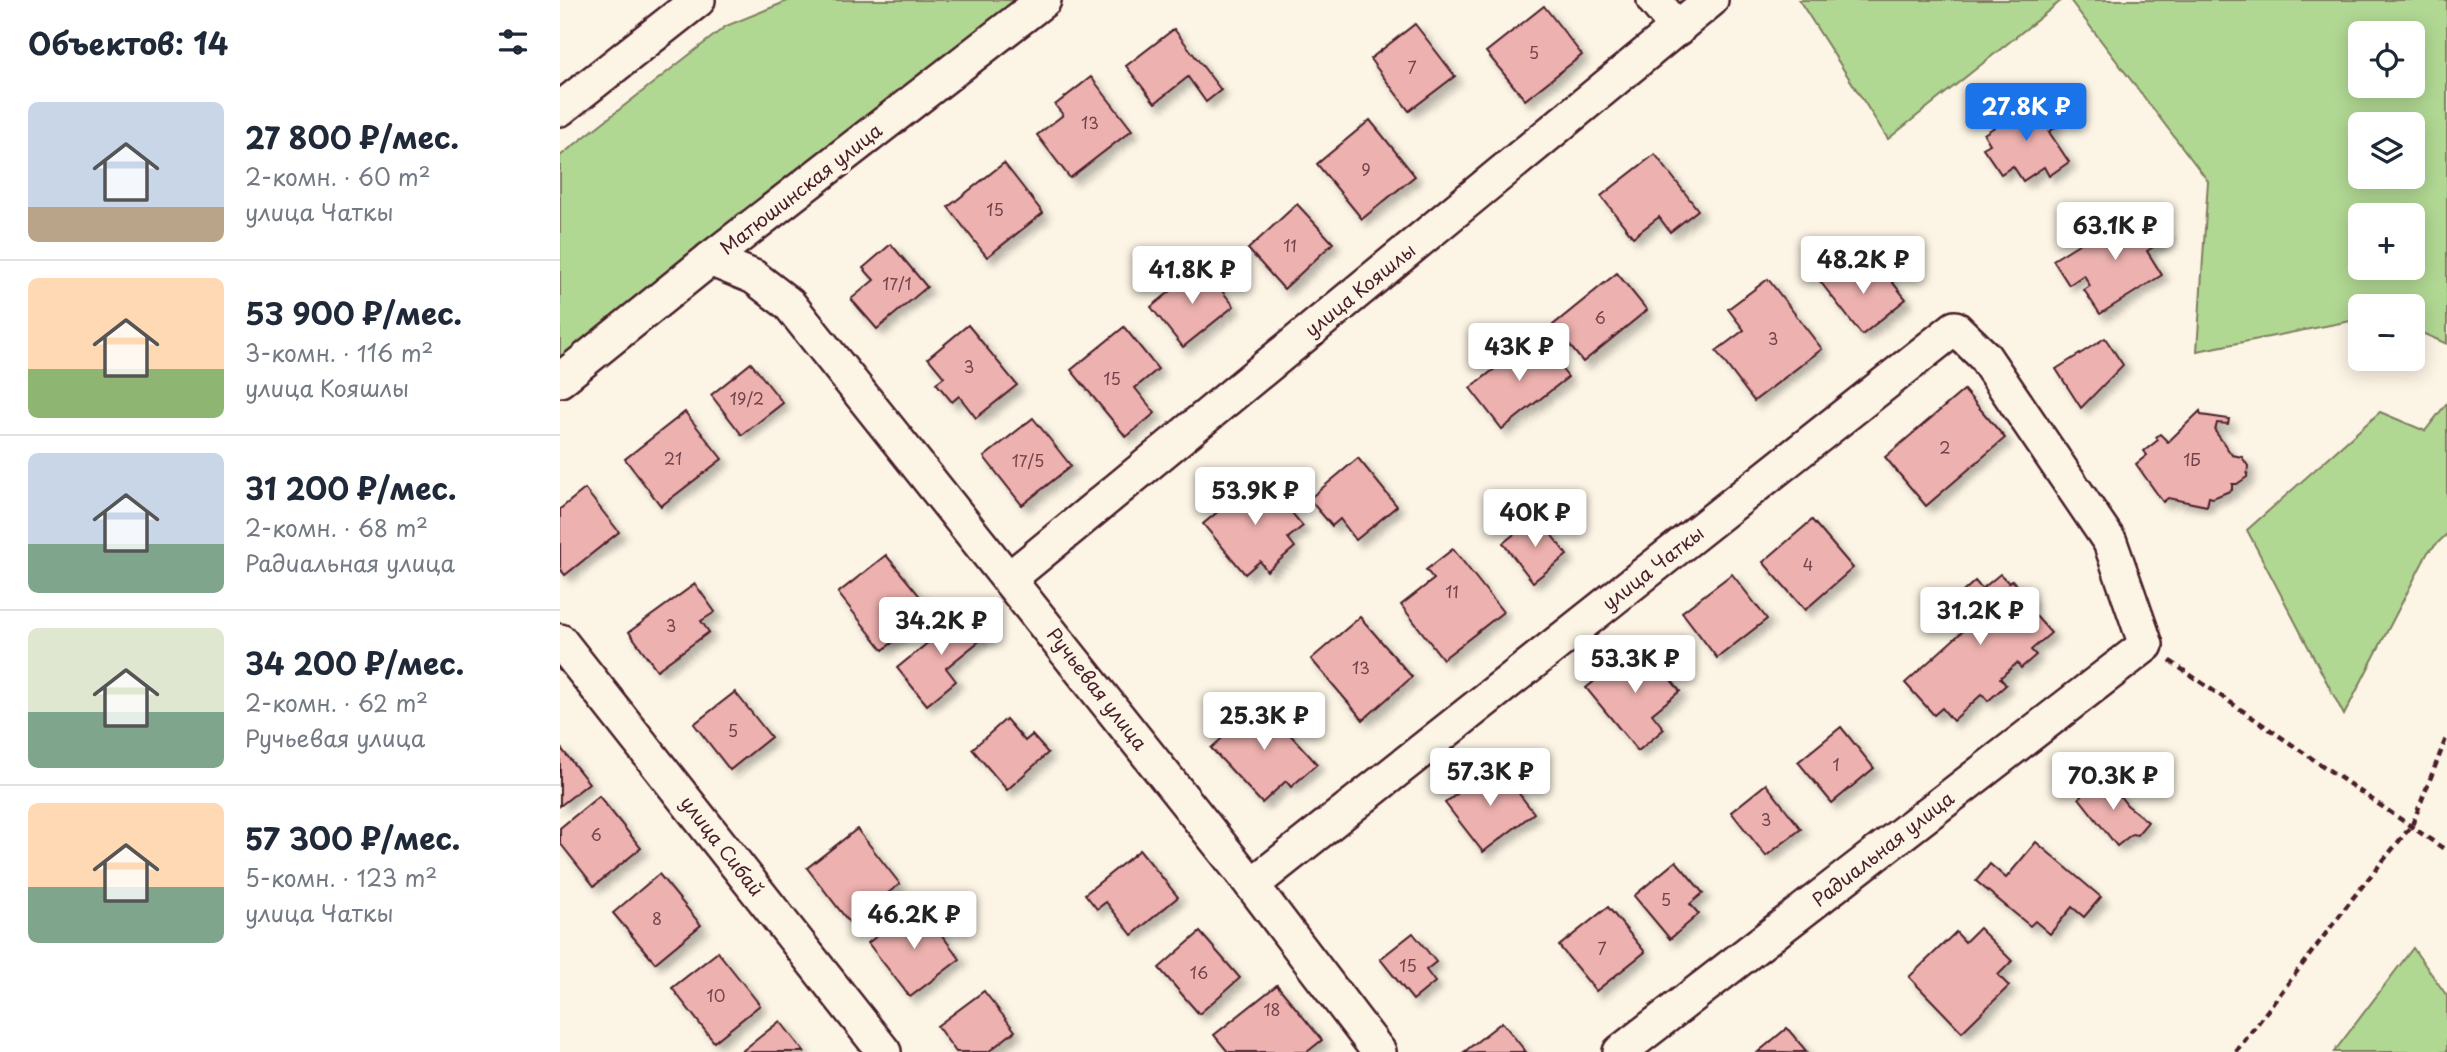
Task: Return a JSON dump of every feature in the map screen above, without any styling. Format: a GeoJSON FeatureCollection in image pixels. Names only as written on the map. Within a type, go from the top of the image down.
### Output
{"type":"FeatureCollection","features":[{"type":"Feature","properties":{"kind":"street"},"geometry":{"type":"LineString","coordinates":[[560,109],[698,0]]}},
{"type":"Feature","properties":{"kind":"street","name":"Матюшинская улица"},"geometry":{"type":"LineString","coordinates":[[560,380],[710,259],[1044,0]]}},
{"type":"Feature","properties":{"kind":"street"},"geometry":{"type":"LineString","coordinates":[[1654,0],[1678,29]]}},
{"type":"Feature","properties":{"kind":"street","name":"улица Кояшлы"},"geometry":{"type":"LineString","coordinates":[[1009,579],[1711,0]]}},
{"type":"Feature","properties":{"kind":"street","name":"Ручьевая улица"},"geometry":{"type":"LineString","coordinates":[[710,259],[754,277],[789,304],[1252,885],[1379,1052]]}},
{"type":"Feature","properties":{"kind":"street","name":"улица Чаткы"},"geometry":{"type":"LineString","coordinates":[[1252,885],[1955,328],[1984,356],[2110,542],[2146,645]]}},
{"type":"Feature","properties":{"kind":"street","name":"улица Сибай"},"geometry":{"type":"LineString","coordinates":[[560,641],[884,1052]]}},
{"type":"Feature","properties":{"kind":"street","name":"Радиальная улица"},"geometry":{"type":"LineString","coordinates":[[1620,1052],[2146,645]]}},
{"type":"Feature","properties":{"kind":"path"},"geometry":{"type":"LineString","coordinates":[[2146,645],[2447,851]]}},
{"type":"Feature","properties":{"kind":"path"},"geometry":{"type":"LineString","coordinates":[[2236,1052],[2351,899],[2412,825],[2447,736]]}},
{"type":"Feature","properties":{"kind":"green space"},"geometry":{"type":"Polygon","coordinates":[[[790,0],[1025,0],[560,364],[560,156],[726,26],[790,0]]]}},
{"type":"Feature","properties":{"kind":"green space"},"geometry":{"type":"Polygon","coordinates":[[[1799,0],[2062,0],[1888,139],[1799,0]]]}},
{"type":"Feature","properties":{"kind":"green space"},"geometry":{"type":"Polygon","coordinates":[[[2070,0],[2447,0],[2447,344],[2425,334],[2425,294],[2348,294],[2348,322],[2197,351],[2208,181],[2070,0]]]}},
{"type":"Feature","properties":{"kind":"green space"},"geometry":{"type":"Polygon","coordinates":[[[2447,403],[2447,534],[2428,552],[2344,715],[2247,530],[2380,412],[2425,431],[2447,403]]]}},
{"type":"Feature","properties":{"kind":"green space"},"geometry":{"type":"Polygon","coordinates":[[[2413,948],[2447,996],[2447,1052],[2334,1052],[2413,948]]]}},
{"type":"Feature","properties":{"kind":"building"},"geometry":{"type":"Polygon","coordinates":[[[1544,6],[1582,55],[1525,100],[1486,52],[1544,6]]]}},
{"type":"Feature","properties":{"kind":"building"},"geometry":{"type":"Polygon","coordinates":[[[1415,24],[1455,76],[1409,111],[1370,59],[1415,24]]]}},
{"type":"Feature","properties":{"kind":"building"},"geometry":{"type":"Polygon","coordinates":[[[1174,29],[1221,90],[1206,102],[1188,77],[1155,103],[1126,66],[1174,29]]]}},
{"type":"Feature","properties":{"kind":"building"},"geometry":{"type":"Polygon","coordinates":[[[1091,77],[1132,130],[1070,178],[1037,135],[1063,115],[1055,105],[1091,77]]]}},
{"type":"Feature","properties":{"kind":"building"},"geometry":{"type":"Polygon","coordinates":[[[2038,98],[2057,126],[2049,132],[2069,162],[2049,176],[2044,167],[2023,181],[2013,166],[2001,174],[1983,148],[1990,144],[1984,134],[2038,98]]]}},
{"type":"Feature","properties":{"kind":"building"},"geometry":{"type":"Polygon","coordinates":[[[1370,120],[1415,176],[1362,219],[1317,164],[1370,120]]]}},
{"type":"Feature","properties":{"kind":"building"},"geometry":{"type":"Polygon","coordinates":[[[1655,154],[1698,210],[1670,232],[1659,217],[1633,237],[1601,196],[1655,154]]]}},
{"type":"Feature","properties":{"kind":"building"},"geometry":{"type":"Polygon","coordinates":[[[1004,163],[1043,213],[987,257],[948,207],[1004,163]]]}},
{"type":"Feature","properties":{"kind":"building"},"geometry":{"type":"Polygon","coordinates":[[[1297,204],[1333,243],[1284,289],[1248,249],[1297,204]]]}},
{"type":"Feature","properties":{"kind":"building"},"geometry":{"type":"Polygon","coordinates":[[[2153,212],[2169,237],[2147,251],[2162,275],[2100,314],[2084,290],[2090,286],[2084,275],[2069,285],[2053,260],[2103,229],[2110,239],[2153,212]]]}},
{"type":"Feature","properties":{"kind":"building"},"geometry":{"type":"Polygon","coordinates":[[[891,244],[927,287],[877,329],[851,299],[874,280],[863,268],[891,244]]]}},
{"type":"Feature","properties":{"kind":"building"},"geometry":{"type":"Polygon","coordinates":[[[1842,262],[1860,284],[1881,268],[1906,299],[1862,335],[1819,280],[1842,262]]]}},
{"type":"Feature","properties":{"kind":"building"},"geometry":{"type":"Polygon","coordinates":[[[1202,266],[1234,306],[1183,347],[1151,307],[1202,266]]]}},
{"type":"Feature","properties":{"kind":"building"},"geometry":{"type":"Polygon","coordinates":[[[1617,273],[1647,310],[1583,362],[1553,325],[1617,273]]]}},
{"type":"Feature","properties":{"kind":"building"},"geometry":{"type":"Polygon","coordinates":[[[1768,279],[1822,349],[1754,401],[1716,351],[1744,330],[1728,309],[1768,279]]]}},
{"type":"Feature","properties":{"kind":"building"},"geometry":{"type":"Polygon","coordinates":[[[968,325],[1017,385],[976,418],[959,396],[952,402],[936,383],[944,377],[928,358],[968,325]]]}},
{"type":"Feature","properties":{"kind":"building"},"geometry":{"type":"Polygon","coordinates":[[[1124,327],[1158,369],[1135,388],[1155,413],[1126,437],[1071,370],[1124,327]]]}},
{"type":"Feature","properties":{"kind":"building"},"geometry":{"type":"Polygon","coordinates":[[[1536,337],[1568,377],[1502,429],[1470,388],[1536,337]]]}},
{"type":"Feature","properties":{"kind":"building"},"geometry":{"type":"Polygon","coordinates":[[[2105,338],[2123,365],[2081,408],[2056,369],[2105,338]]]}},
{"type":"Feature","properties":{"kind":"building"},"geometry":{"type":"Polygon","coordinates":[[[751,363],[783,403],[742,435],[711,395],[751,363]]]}},
{"type":"Feature","properties":{"kind":"building"},"geometry":{"type":"Polygon","coordinates":[[[1964,390],[2005,438],[1926,506],[1885,457],[1964,390]]]}},
{"type":"Feature","properties":{"kind":"building"},"geometry":{"type":"Polygon","coordinates":[[[2200,411],[2201,415],[2229,419],[2228,424],[2217,423],[2215,431],[2232,455],[2242,457],[2248,466],[2247,477],[2237,484],[2232,484],[2232,490],[2213,498],[2209,497],[2207,506],[2168,498],[2163,502],[2136,464],[2147,455],[2144,451],[2158,440],[2156,437],[2160,434],[2168,442],[2200,411]]]}},
{"type":"Feature","properties":{"kind":"building"},"geometry":{"type":"Polygon","coordinates":[[[685,412],[722,459],[661,506],[625,459],[685,412]]]}},
{"type":"Feature","properties":{"kind":"building"},"geometry":{"type":"Polygon","coordinates":[[[1033,418],[1071,466],[1022,505],[984,457],[1033,418]]]}},
{"type":"Feature","properties":{"kind":"building"},"geometry":{"type":"Polygon","coordinates":[[[1358,458],[1397,506],[1356,540],[1340,519],[1332,526],[1309,499],[1358,458]]]}},
{"type":"Feature","properties":{"kind":"building"},"geometry":{"type":"Polygon","coordinates":[[[1261,476],[1303,526],[1288,538],[1295,547],[1267,571],[1260,561],[1245,574],[1203,524],[1261,476]]]}},
{"type":"Feature","properties":{"kind":"building"},"geometry":{"type":"Polygon","coordinates":[[[585,489],[619,532],[565,575],[560,569],[560,509],[585,489]]]}},
{"type":"Feature","properties":{"kind":"building"},"geometry":{"type":"Polygon","coordinates":[[[1537,516],[1567,555],[1533,582],[1503,543],[1537,516]]]}},
{"type":"Feature","properties":{"kind":"building"},"geometry":{"type":"Polygon","coordinates":[[[1812,520],[1853,568],[1805,610],[1763,562],[1812,520]]]}},
{"type":"Feature","properties":{"kind":"building"},"geometry":{"type":"Polygon","coordinates":[[[1453,549],[1503,612],[1443,659],[1401,605],[1434,579],[1426,570],[1453,549]]]}},
{"type":"Feature","properties":{"kind":"building"},"geometry":{"type":"Polygon","coordinates":[[[886,555],[932,611],[883,650],[838,593],[886,555]]]}},
{"type":"Feature","properties":{"kind":"building"},"geometry":{"type":"Polygon","coordinates":[[[1732,574],[1767,619],[1717,658],[1682,612],[1732,574]]]}},
{"type":"Feature","properties":{"kind":"building"},"geometry":{"type":"Polygon","coordinates":[[[2000,574],[2009,583],[2012,580],[2032,601],[2027,606],[2051,633],[2031,650],[2036,655],[2021,668],[2017,663],[2000,678],[2006,685],[1988,701],[1982,694],[1953,721],[1942,708],[1934,715],[1905,683],[1963,631],[1944,609],[1975,581],[1982,589],[2000,574]]]}},
{"type":"Feature","properties":{"kind":"building"},"geometry":{"type":"Polygon","coordinates":[[[695,584],[715,612],[701,621],[709,632],[657,670],[629,632],[695,584]]]}},
{"type":"Feature","properties":{"kind":"building"},"geometry":{"type":"Polygon","coordinates":[[[968,610],[988,634],[946,668],[956,681],[927,705],[897,668],[968,610]]]}},
{"type":"Feature","properties":{"kind":"building"},"geometry":{"type":"Polygon","coordinates":[[[1360,617],[1412,677],[1363,720],[1311,659],[1360,617]]]}},
{"type":"Feature","properties":{"kind":"building"},"geometry":{"type":"Polygon","coordinates":[[[1641,643],[1680,691],[1652,714],[1664,729],[1638,751],[1586,688],[1641,643]]]}},
{"type":"Feature","properties":{"kind":"building"},"geometry":{"type":"Polygon","coordinates":[[[735,692],[771,737],[730,770],[694,724],[735,692]]]}},
{"type":"Feature","properties":{"kind":"building"},"geometry":{"type":"Polygon","coordinates":[[[1268,697],[1281,712],[1275,718],[1317,764],[1291,787],[1286,781],[1262,803],[1211,748],[1268,697]]]}},
{"type":"Feature","properties":{"kind":"building"},"geometry":{"type":"Polygon","coordinates":[[[1006,719],[1025,741],[1032,735],[1048,753],[1007,790],[972,749],[1006,719]]]}},
{"type":"Feature","properties":{"kind":"building"},"geometry":{"type":"Polygon","coordinates":[[[1841,727],[1874,768],[1832,803],[1798,762],[1841,727]]]}},
{"type":"Feature","properties":{"kind":"building"},"geometry":{"type":"Polygon","coordinates":[[[560,747],[589,783],[560,806],[560,747]]]}},
{"type":"Feature","properties":{"kind":"building"},"geometry":{"type":"Polygon","coordinates":[[[1496,764],[1534,813],[1483,852],[1445,803],[1496,764]]]}},
{"type":"Feature","properties":{"kind":"building"},"geometry":{"type":"Polygon","coordinates":[[[2105,777],[2127,805],[2148,822],[2137,835],[2132,834],[2117,846],[2079,798],[2105,777]]]}},
{"type":"Feature","properties":{"kind":"building"},"geometry":{"type":"Polygon","coordinates":[[[1766,784],[1801,829],[1766,856],[1731,812],[1766,784]]]}},
{"type":"Feature","properties":{"kind":"building"},"geometry":{"type":"Polygon","coordinates":[[[599,796],[641,848],[594,886],[560,843],[560,828],[599,796]]]}},
{"type":"Feature","properties":{"kind":"building"},"geometry":{"type":"Polygon","coordinates":[[[857,829],[900,884],[849,922],[807,868],[857,829]]]}},
{"type":"Feature","properties":{"kind":"building"},"geometry":{"type":"Polygon","coordinates":[[[2036,842],[2101,897],[2084,917],[2072,907],[2050,934],[2035,921],[2030,926],[1976,881],[1990,864],[2006,878],[2036,842]]]}},
{"type":"Feature","properties":{"kind":"building"},"geometry":{"type":"Polygon","coordinates":[[[1140,850],[1178,897],[1132,935],[1106,902],[1097,909],[1085,894],[1140,850]]]}},
{"type":"Feature","properties":{"kind":"building"},"geometry":{"type":"Polygon","coordinates":[[[1676,861],[1703,893],[1690,904],[1699,914],[1670,939],[1634,896],[1676,861]]]}},
{"type":"Feature","properties":{"kind":"building"},"geometry":{"type":"Polygon","coordinates":[[[659,874],[701,925],[655,963],[613,913],[659,874]]]}},
{"type":"Feature","properties":{"kind":"building"},"geometry":{"type":"Polygon","coordinates":[[[918,904],[960,959],[910,997],[868,943],[918,904]]]}},
{"type":"Feature","properties":{"kind":"building"},"geometry":{"type":"Polygon","coordinates":[[[1608,907],[1645,952],[1596,991],[1559,946],[1608,907]]]}},
{"type":"Feature","properties":{"kind":"building"},"geometry":{"type":"Polygon","coordinates":[[[1979,928],[2012,961],[1998,975],[2009,986],[1962,1032],[1909,977],[1956,932],[1965,942],[1979,928]]]}},
{"type":"Feature","properties":{"kind":"building"},"geometry":{"type":"Polygon","coordinates":[[[1200,932],[1240,978],[1199,1014],[1159,968],[1200,932]]]}},
{"type":"Feature","properties":{"kind":"building"},"geometry":{"type":"Polygon","coordinates":[[[1413,933],[1436,962],[1426,970],[1435,982],[1413,1000],[1380,959],[1413,933]]]}},
{"type":"Feature","properties":{"kind":"building"},"geometry":{"type":"Polygon","coordinates":[[[718,952],[760,1005],[714,1042],[672,988],[718,952]]]}},
{"type":"Feature","properties":{"kind":"building"},"geometry":{"type":"Polygon","coordinates":[[[1277,985],[1322,1040],[1307,1052],[1228,1052],[1214,1035],[1277,985]]]}},
{"type":"Feature","properties":{"kind":"building"},"geometry":{"type":"Polygon","coordinates":[[[984,991],[1015,1031],[988,1052],[956,1052],[937,1026],[984,991]]]}},
{"type":"Feature","properties":{"kind":"building"},"geometry":{"type":"Polygon","coordinates":[[[780,1021],[804,1052],[741,1052],[780,1021]]]}},
{"type":"Feature","properties":{"kind":"building"},"geometry":{"type":"Polygon","coordinates":[[[1502,1022],[1526,1052],[1464,1052],[1502,1022]]]}},
{"type":"Feature","properties":{"kind":"building"},"geometry":{"type":"Polygon","coordinates":[[[1787,1028],[1807,1052],[1758,1052],[1787,1028]]]}}]}
